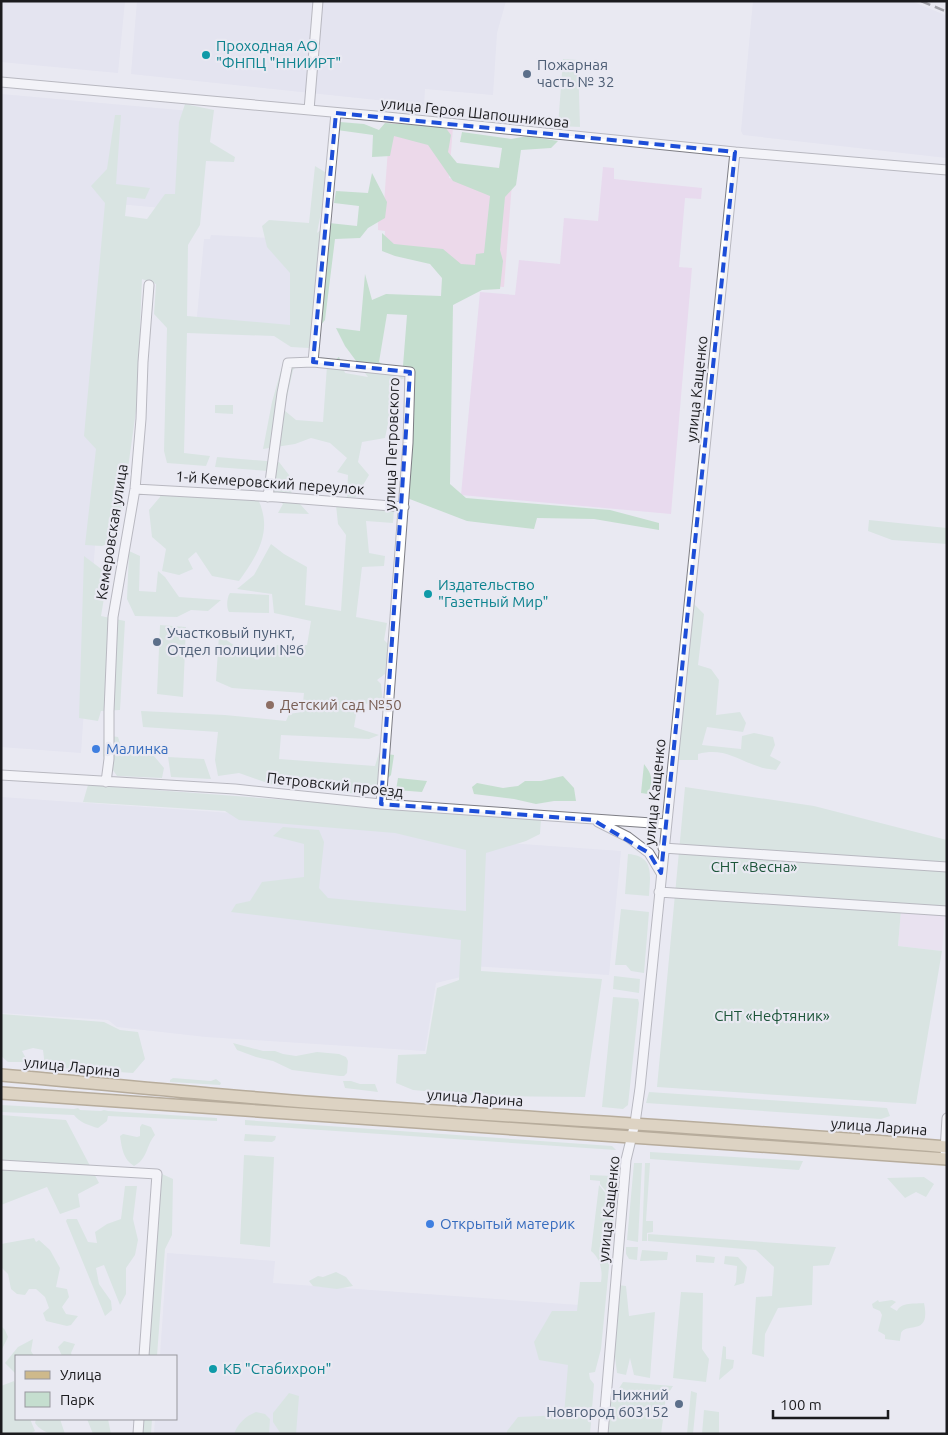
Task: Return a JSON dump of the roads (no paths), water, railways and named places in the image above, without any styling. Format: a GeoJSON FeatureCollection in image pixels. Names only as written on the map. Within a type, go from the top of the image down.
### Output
{"type":"FeatureCollection","features":[{"type":"Feature","properties":{"kind":"main road","name":"улица Ларина"},"geometry":{"type":"LineString","coordinates":[[1,1075],[318,1103],[636,1123],[946,1147]]}},
{"type":"Feature","properties":{"kind":"main road","name":"улица Ларина"},"geometry":{"type":"LineString","coordinates":[[1,1093],[945,1159]]}},
{"type":"Feature","properties":{"kind":"street"},"geometry":{"type":"LineString","coordinates":[[309,110],[318,1]]}},
{"type":"Feature","properties":{"kind":"street","name":"улица Героя Шапошникова"},"geometry":{"type":"LineString","coordinates":[[1,82],[735,152],[947,170]]}},
{"type":"Feature","properties":{"kind":"street"},"geometry":{"type":"LineString","coordinates":[[268,497],[282,393],[288,363],[313,362],[336,113]]}},
{"type":"Feature","properties":{"kind":"street","name":"улица Кащенко"},"geometry":{"type":"LineString","coordinates":[[602,1434],[626,1160],[636,1123],[735,152]]}},
{"type":"Feature","properties":{"kind":"street","name":"Кемеровская улица"},"geometry":{"type":"LineString","coordinates":[[106,782],[109,759],[113,617],[135,489],[149,285]]}},
{"type":"Feature","properties":{"kind":"street","name":"улица Петровского"},"geometry":{"type":"LineString","coordinates":[[313,362],[410,372],[404,506],[381,804]]}},
{"type":"Feature","properties":{"kind":"street","name":"1-й Кемеровский переулок"},"geometry":{"type":"LineString","coordinates":[[135,489],[404,506]]}},
{"type":"Feature","properties":{"kind":"street","name":"Петровский проезд"},"geometry":{"type":"LineString","coordinates":[[1,775],[234,789],[381,804],[666,824]]}},
{"type":"Feature","properties":{"kind":"street"},"geometry":{"type":"LineString","coordinates":[[593,820],[628,837],[649,853],[661,873]]}},
{"type":"Feature","properties":{"kind":"street"},"geometry":{"type":"LineString","coordinates":[[664,848],[947,867]]}},
{"type":"Feature","properties":{"kind":"street"},"geometry":{"type":"LineString","coordinates":[[659,892],[947,911]]}},
{"type":"Feature","properties":{"kind":"street"},"geometry":{"type":"LineString","coordinates":[[945,1159],[947,1118]]}},
{"type":"Feature","properties":{"kind":"street"},"geometry":{"type":"LineString","coordinates":[[1,1166],[157,1174],[144,1355]]}},
{"type":"Feature","properties":{"kind":"street"},"geometry":{"type":"LineString","coordinates":[[138,1434],[139,1420]]}},
{"type":"Feature","properties":{"kind":"railway"},"geometry":{"type":"LineString","coordinates":[[921,1],[945,11]]}},
{"type":"Feature","properties":{"kind":"place","name":"Проходная АО \"ФНПЦ \"ННИИРТ\""},"geometry":{"type":"Point","coordinates":[206,55]}},
{"type":"Feature","properties":{"kind":"place","name":"Пожарная часть № 32"},"geometry":{"type":"Point","coordinates":[527,74]}},
{"type":"Feature","properties":{"kind":"place","name":"Издательство \"Газетный Мир\""},"geometry":{"type":"Point","coordinates":[428,594]}},
{"type":"Feature","properties":{"kind":"place","name":"Участковый пункт, Отдел полиции №6"},"geometry":{"type":"Point","coordinates":[157,642]}},
{"type":"Feature","properties":{"kind":"place","name":"Детский сад №50"},"geometry":{"type":"Point","coordinates":[270,705]}},
{"type":"Feature","properties":{"kind":"place","name":"Малинка"},"geometry":{"type":"Point","coordinates":[96,749]}},
{"type":"Feature","properties":{"kind":"place","name":"Открытый материк"},"geometry":{"type":"Point","coordinates":[430,1224]}},
{"type":"Feature","properties":{"kind":"place","name":"КБ \"Стабихрон\""},"geometry":{"type":"Point","coordinates":[213,1369]}},
{"type":"Feature","properties":{"kind":"place","name":"Нижний Новгород 603152"},"geometry":{"type":"Point","coordinates":[679,1404]}},
{"type":"Feature","properties":{"kind":"park label","name":"СНТ «Весна»"},"geometry":{"type":"Point","coordinates":[754,867]}},
{"type":"Feature","properties":{"kind":"park label","name":"СНТ «Нефтяник»"},"geometry":{"type":"Point","coordinates":[772,1016]}}]}
